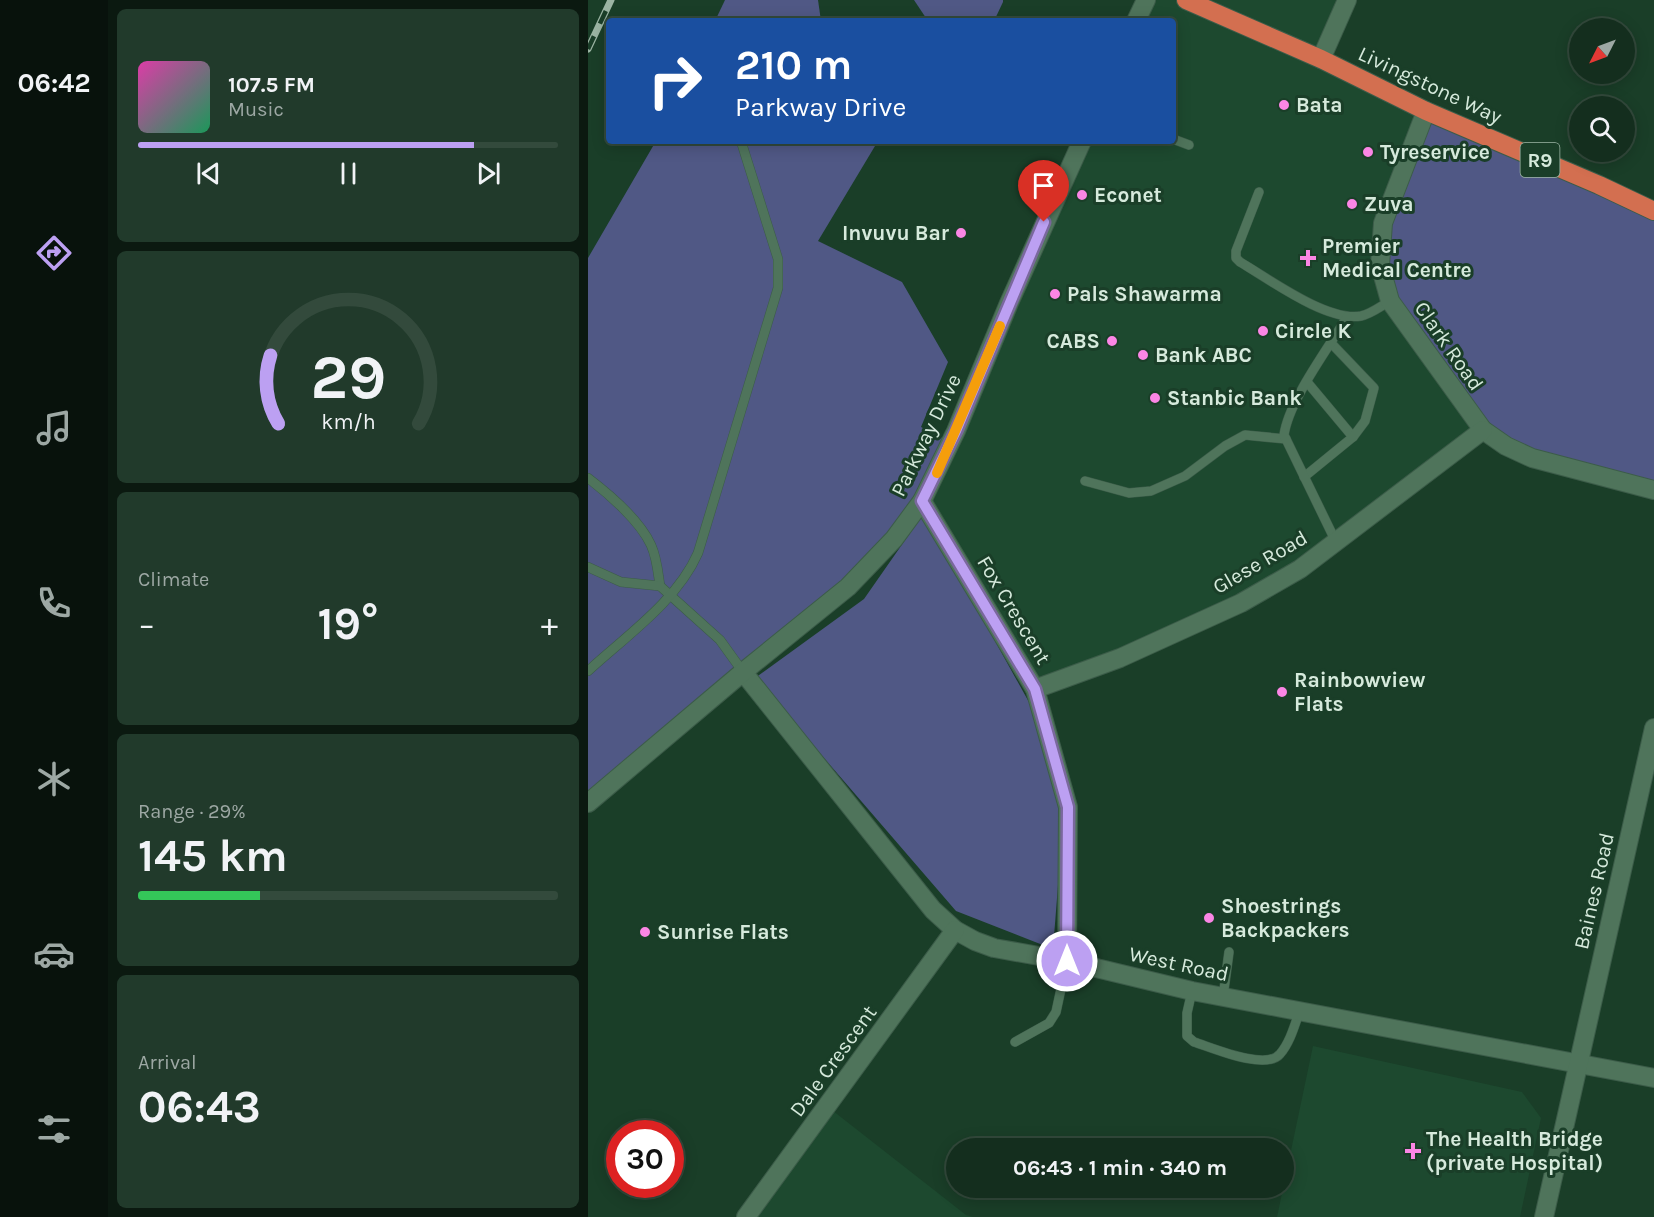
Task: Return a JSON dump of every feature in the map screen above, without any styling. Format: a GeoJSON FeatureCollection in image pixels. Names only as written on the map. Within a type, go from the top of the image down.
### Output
{"type":"FeatureCollection","features":[{"type":"Feature","properties":{"kind":"highway","name":"Livingstone Way"},"geometry":{"type":"LineString","coordinates":[[1186,0],[1321,59],[1425,111],[1599,185],[1654,212]]}},
{"type":"Feature","properties":{"kind":"street"},"geometry":{"type":"LineString","coordinates":[[1137,18],[1146,0]]}},
{"type":"Feature","properties":{"kind":"street"},"geometry":{"type":"LineString","coordinates":[[1321,59],[1347,0]]}},
{"type":"Feature","properties":{"kind":"street","name":"Clark Road"},"geometry":{"type":"LineString","coordinates":[[1425,111],[1383,223],[1380,265],[1390,301],[1483,430],[1506,446],[1532,458],[1654,490]]}},
{"type":"Feature","properties":{"kind":"street","name":"Parkway Drive"},"geometry":{"type":"LineString","coordinates":[[588,803],[848,587],[894,539],[922,501],[956,431],[1009,303],[1081,144]]}},
{"type":"Feature","properties":{"kind":"street","name":"Glese Road"},"geometry":{"type":"LineString","coordinates":[[1035,689],[1120,658],[1240,603],[1300,569],[1483,430]]}},
{"type":"Feature","properties":{"kind":"street","name":"Fox Crescent"},"geometry":{"type":"LineString","coordinates":[[922,501],[1035,689],[1068,807],[1067,961]]}},
{"type":"Feature","properties":{"kind":"street","name":"West Road"},"geometry":{"type":"LineString","coordinates":[[743,672],[933,910],[955,930],[975,941],[994,948],[1067,961],[1192,991],[1654,1078]]}},
{"type":"Feature","properties":{"kind":"street","name":"Baines Road"},"geometry":{"type":"LineString","coordinates":[[1577,1064],[1654,728]]}},
{"type":"Feature","properties":{"kind":"street","name":"Dale Crescent"},"geometry":{"type":"LineString","coordinates":[[746,1217],[955,930]]}},
{"type":"Feature","properties":{"kind":"street"},"geometry":{"type":"LineString","coordinates":[[1544,1217],[1577,1064]]}},
{"type":"Feature","properties":{"kind":"lane"},"geometry":{"type":"LineString","coordinates":[[1176,140],[1189,145]]}},
{"type":"Feature","properties":{"kind":"lane"},"geometry":{"type":"LineString","coordinates":[[588,671],[670,596],[692,566],[698,553],[778,288],[778,260],[742,144]]}},
{"type":"Feature","properties":{"kind":"lane"},"geometry":{"type":"LineString","coordinates":[[1259,192],[1236,251],[1236,258],[1239,262],[1327,312],[1347,317],[1364,316],[1390,301]]}},
{"type":"Feature","properties":{"kind":"lane"},"geometry":{"type":"LineString","coordinates":[[1336,542],[1284,435],[1286,422],[1307,382],[1347,317]]}},
{"type":"Feature","properties":{"kind":"lane"},"geometry":{"type":"LineString","coordinates":[[1304,477],[1353,437],[1365,421],[1374,388],[1331,343]]}},
{"type":"Feature","properties":{"kind":"lane"},"geometry":{"type":"LineString","coordinates":[[1307,382],[1353,437]]}},
{"type":"Feature","properties":{"kind":"lane"},"geometry":{"type":"LineString","coordinates":[[1085,481],[1129,493],[1151,491],[1185,476],[1225,446],[1245,435],[1286,439]]}},
{"type":"Feature","properties":{"kind":"lane"},"geometry":{"type":"LineString","coordinates":[[588,478],[622,507],[646,536],[655,556],[660,586],[720,640],[743,672]]}},
{"type":"Feature","properties":{"kind":"lane"},"geometry":{"type":"LineString","coordinates":[[588,567],[630,585],[660,586]]}},
{"type":"Feature","properties":{"kind":"lane"},"geometry":{"type":"LineString","coordinates":[[1223,997],[1229,952]]}},
{"type":"Feature","properties":{"kind":"lane"},"geometry":{"type":"LineString","coordinates":[[1015,1042],[1049,1023],[1053,1018],[1067,961]]}},
{"type":"Feature","properties":{"kind":"lane"},"geometry":{"type":"LineString","coordinates":[[1192,991],[1187,1036],[1194,1042],[1255,1061],[1271,1060],[1280,1054],[1300,1010]]}},
{"type":"Feature","properties":{"kind":"shaded area"},"geometry":{"type":"Polygon","coordinates":[[[725,0],[818,0],[821,18],[716,18],[725,0]]]}},
{"type":"Feature","properties":{"kind":"shaded area"},"geometry":{"type":"Polygon","coordinates":[[[914,0],[1003,0],[995,18],[926,18],[914,0]]]}},
{"type":"Feature","properties":{"kind":"shaded area"},"geometry":{"type":"Polygon","coordinates":[[[1146,0],[1347,0],[1322,59],[1426,111],[1483,430],[1300,569],[1035,689],[922,501],[1081,144],[1176,144],[1176,18],[1137,18],[1146,0]]]}},
{"type":"Feature","properties":{"kind":"shaded area"},"geometry":{"type":"Polygon","coordinates":[[[1424,113],[1654,218],[1654,500],[1532,458],[1506,446],[1390,301],[1383,223],[1424,113]]]}},
{"type":"Feature","properties":{"kind":"shaded area"},"geometry":{"type":"Polygon","coordinates":[[[654,144],[876,144],[818,241],[902,282],[948,362],[921,427],[945,439],[919,504],[837,593],[588,801],[588,258],[654,144]]]}},
{"type":"Feature","properties":{"kind":"shaded area"},"geometry":{"type":"Polygon","coordinates":[[[924,513],[1030,704],[1063,822],[1053,949],[956,911],[755,678],[864,599],[924,513]]]}},
{"type":"Feature","properties":{"kind":"shaded area","name":"The Health Bridge (private Hospital)"},"geometry":{"type":"Polygon","coordinates":[[[1313,1046],[1522,1092],[1541,1118],[1520,1217],[1277,1217],[1281,1198],[1294,1198],[1294,1138],[1313,1046]]]}},
{"type":"Feature","properties":{"kind":"shaded area"},"geometry":{"type":"Polygon","coordinates":[[[828,1107],[966,1215],[973,1217],[746,1217],[828,1107]]]}},
{"type":"Feature","properties":{"kind":"railway"},"geometry":{"type":"LineString","coordinates":[[588,49],[611,0]]}},
{"type":"Feature","properties":{"kind":"slow traffic"},"geometry":{"type":"LineString","coordinates":[[937,473],[1000,326]]}},
{"type":"Feature","properties":{"kind":"place","name":"Bata"},"geometry":{"type":"Point","coordinates":[1284,105]}},
{"type":"Feature","properties":{"kind":"place","name":"Tyreservice"},"geometry":{"type":"Point","coordinates":[1368,152]}},
{"type":"Feature","properties":{"kind":"place","name":"Econet"},"geometry":{"type":"Point","coordinates":[1082,195]}},
{"type":"Feature","properties":{"kind":"place","name":"Zuva"},"geometry":{"type":"Point","coordinates":[1352,204]}},
{"type":"Feature","properties":{"kind":"place","name":"Invuvu Bar"},"geometry":{"type":"Point","coordinates":[961,233]}},
{"type":"Feature","properties":{"kind":"place","name":"Premier Medical Centre"},"geometry":{"type":"Point","coordinates":[1308,258]}},
{"type":"Feature","properties":{"kind":"place","name":"Pals Shawarma"},"geometry":{"type":"Point","coordinates":[1055,294]}},
{"type":"Feature","properties":{"kind":"place","name":"Circle K"},"geometry":{"type":"Point","coordinates":[1263,331]}},
{"type":"Feature","properties":{"kind":"place","name":"CABS"},"geometry":{"type":"Point","coordinates":[1112,341]}},
{"type":"Feature","properties":{"kind":"place","name":"Bank ABC"},"geometry":{"type":"Point","coordinates":[1143,355]}},
{"type":"Feature","properties":{"kind":"place","name":"Stanbic Bank"},"geometry":{"type":"Point","coordinates":[1155,398]}},
{"type":"Feature","properties":{"kind":"place","name":"Rainbowview Flats"},"geometry":{"type":"Point","coordinates":[1282,692]}},
{"type":"Feature","properties":{"kind":"place","name":"Shoestrings Backpackers"},"geometry":{"type":"Point","coordinates":[1209,918]}},
{"type":"Feature","properties":{"kind":"place","name":"Sunrise Flats"},"geometry":{"type":"Point","coordinates":[645,932]}},
{"type":"Feature","properties":{"kind":"place","name":"The Health Bridge (private Hospital)"},"geometry":{"type":"Point","coordinates":[1413,1151]}},
{"type":"Feature","properties":{"kind":"route"},"geometry":{"type":"LineString","coordinates":[[1044,222],[956,431],[922,501],[1035,689],[1068,807],[1067,961]]}}]}
